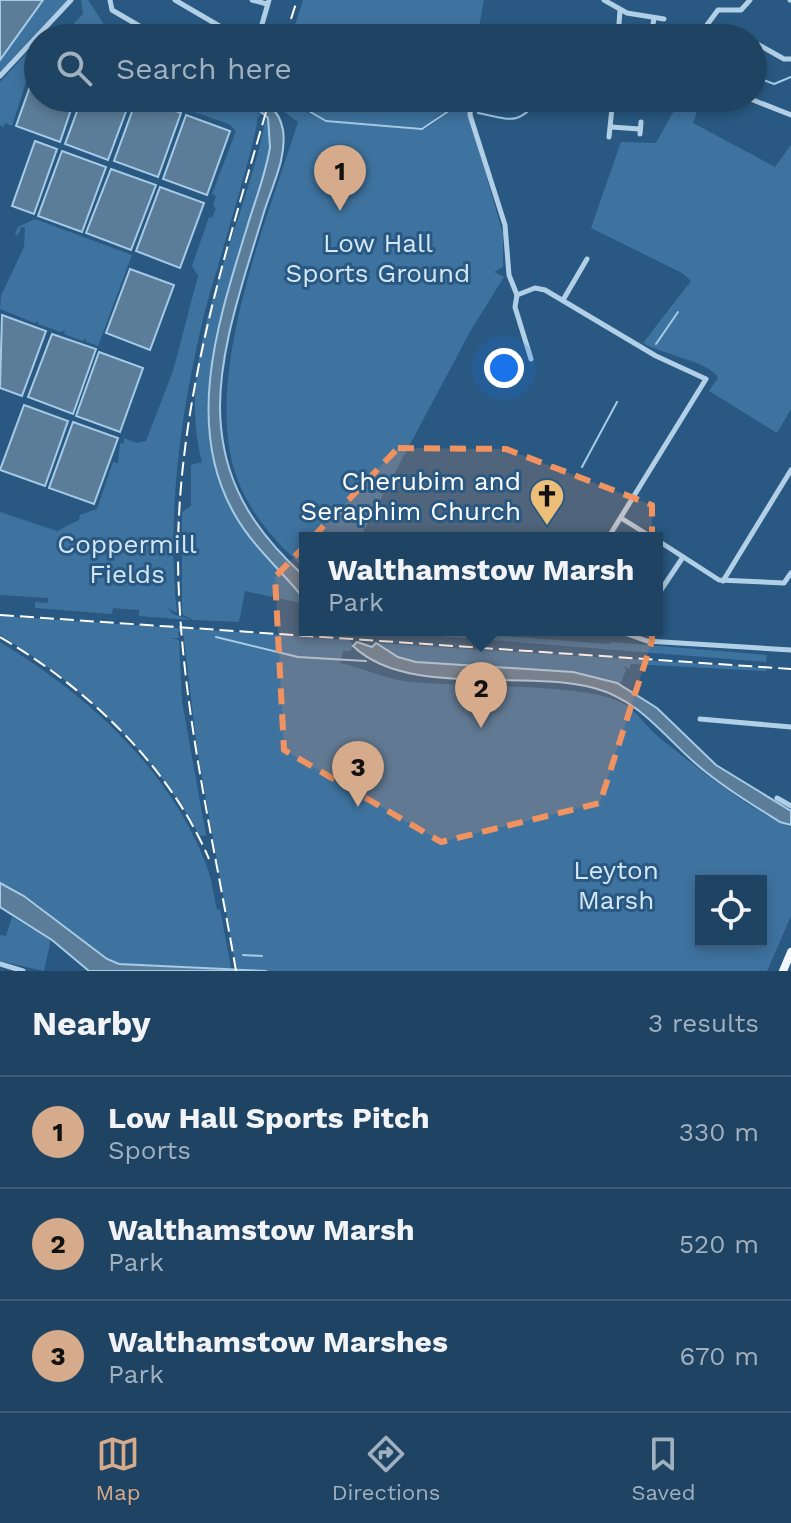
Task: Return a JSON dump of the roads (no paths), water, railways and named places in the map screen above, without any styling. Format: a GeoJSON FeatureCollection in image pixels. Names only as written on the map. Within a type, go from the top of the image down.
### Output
{"type":"FeatureCollection","features":[{"type":"Feature","properties":{"kind":"main road"},"geometry":{"type":"LineString","coordinates":[[784,969],[791,952]]}},
{"type":"Feature","properties":{"kind":"street"},"geometry":{"type":"LineString","coordinates":[[49,24],[71,0]]}},
{"type":"Feature","properties":{"kind":"street"},"geometry":{"type":"LineString","coordinates":[[110,0],[112,10],[136,24]]}},
{"type":"Feature","properties":{"kind":"street"},"geometry":{"type":"LineString","coordinates":[[175,0],[216,24]]}},
{"type":"Feature","properties":{"kind":"street"},"geometry":{"type":"LineString","coordinates":[[252,0],[268,2],[262,24]]}},
{"type":"Feature","properties":{"kind":"street"},"geometry":{"type":"LineString","coordinates":[[604,0],[620,10],[664,19]]}},
{"type":"Feature","properties":{"kind":"street"},"geometry":{"type":"LineString","coordinates":[[708,24],[718,10],[741,10],[750,0]]}},
{"type":"Feature","properties":{"kind":"street"},"geometry":{"type":"LineString","coordinates":[[619,24],[620,10]]}},
{"type":"Feature","properties":{"kind":"street"},"geometry":{"type":"LineString","coordinates":[[653,24],[654,18]]}},
{"type":"Feature","properties":{"kind":"street"},"geometry":{"type":"LineString","coordinates":[[767,49],[784,59],[791,59]]}},
{"type":"Feature","properties":{"kind":"street"},"geometry":{"type":"LineString","coordinates":[[0,76],[24,50]]}},
{"type":"Feature","properties":{"kind":"street"},"geometry":{"type":"LineString","coordinates":[[767,106],[791,115]]}},
{"type":"Feature","properties":{"kind":"street"},"geometry":{"type":"LineString","coordinates":[[470,112],[505,225],[509,275],[517,295],[515,307],[531,359]]}},
{"type":"Feature","properties":{"kind":"street"},"geometry":{"type":"LineString","coordinates":[[609,137],[612,112]]}},
{"type":"Feature","properties":{"kind":"street"},"geometry":{"type":"LineString","coordinates":[[611,127],[640,128]]}},
{"type":"Feature","properties":{"kind":"street"},"geometry":{"type":"LineString","coordinates":[[563,300],[587,259]]}},
{"type":"Feature","properties":{"kind":"street"},"geometry":{"type":"LineString","coordinates":[[517,295],[539,288],[656,356],[706,379],[612,532]]}},
{"type":"Feature","properties":{"kind":"street"},"geometry":{"type":"LineString","coordinates":[[723,581],[788,480],[791,470]]}},
{"type":"Feature","properties":{"kind":"street"},"geometry":{"type":"LineString","coordinates":[[621,518],[644,532]]}},
{"type":"Feature","properties":{"kind":"street"},"geometry":{"type":"LineString","coordinates":[[663,544],[723,581],[784,583],[791,573]]}},
{"type":"Feature","properties":{"kind":"street"},"geometry":{"type":"LineString","coordinates":[[663,587],[683,557]]}},
{"type":"Feature","properties":{"kind":"street"},"geometry":{"type":"LineString","coordinates":[[630,636],[639,640],[791,650]]}},
{"type":"Feature","properties":{"kind":"street"},"geometry":{"type":"LineString","coordinates":[[700,719],[791,727]]}},
{"type":"Feature","properties":{"kind":"street"},"geometry":{"type":"LineString","coordinates":[[777,798],[791,806]]}},
{"type":"Feature","properties":{"kind":"street"},"geometry":{"type":"LineString","coordinates":[[0,964],[23,971]]}},
{"type":"Feature","properties":{"kind":"waterway"},"geometry":{"type":"LineString","coordinates":[[767,81],[774,84],[791,77]]}},
{"type":"Feature","properties":{"kind":"waterway"},"geometry":{"type":"LineString","coordinates":[[310,112],[326,121],[422,129],[447,112]]}},
{"type":"Feature","properties":{"kind":"waterway"},"geometry":{"type":"LineString","coordinates":[[478,113],[513,119],[527,112]]}},
{"type":"Feature","properties":{"kind":"waterway"},"geometry":{"type":"LineString","coordinates":[[656,344],[678,312]]}},
{"type":"Feature","properties":{"kind":"waterway"},"geometry":{"type":"LineString","coordinates":[[582,467],[617,402]]}},
{"type":"Feature","properties":{"kind":"waterway"},"geometry":{"type":"LineString","coordinates":[[216,637],[298,657],[366,661]]}},
{"type":"Feature","properties":{"kind":"waterway"},"geometry":{"type":"LineString","coordinates":[[243,955],[262,956]]}},
{"type":"Feature","properties":{"kind":"railway"},"geometry":{"type":"LineString","coordinates":[[289,24],[297,0]]}},
{"type":"Feature","properties":{"kind":"railway"},"geometry":{"type":"LineString","coordinates":[[236,971],[190,707],[179,600],[178,546],[187,431],[197,375],[223,263],[266,112]]}},
{"type":"Feature","properties":{"kind":"railway"},"geometry":{"type":"LineString","coordinates":[[0,615],[299,635]]}},
{"type":"Feature","properties":{"kind":"railway"},"geometry":{"type":"LineString","coordinates":[[308,636],[791,669]]}},
{"type":"Feature","properties":{"kind":"railway"},"geometry":{"type":"LineString","coordinates":[[0,637],[64,680],[122,732],[172,792],[209,859]]}},
{"type":"Feature","properties":{"kind":"place","name":"Low Hall Sports Pitch"},"geometry":{"type":"Point","coordinates":[340,211]}},
{"type":"Feature","properties":{"kind":"place","name":"Cherubim and Seraphim Church"},"geometry":{"type":"Point","coordinates":[547,527]}},
{"type":"Feature","properties":{"kind":"place","name":"Walthamstow Marsh"},"geometry":{"type":"Point","coordinates":[481,728]}},
{"type":"Feature","properties":{"kind":"place","name":"Walthamstow Marshes"},"geometry":{"type":"Point","coordinates":[358,807]}},
{"type":"Feature","properties":{"kind":"park label","name":"Low Hall Sports Ground"},"geometry":{"type":"Point","coordinates":[378,258]}},
{"type":"Feature","properties":{"kind":"park label","name":"Coppermill Fields"},"geometry":{"type":"Point","coordinates":[127,559]}},
{"type":"Feature","properties":{"kind":"park label","name":"Leyton Marsh"},"geometry":{"type":"Point","coordinates":[616,885]}}]}
